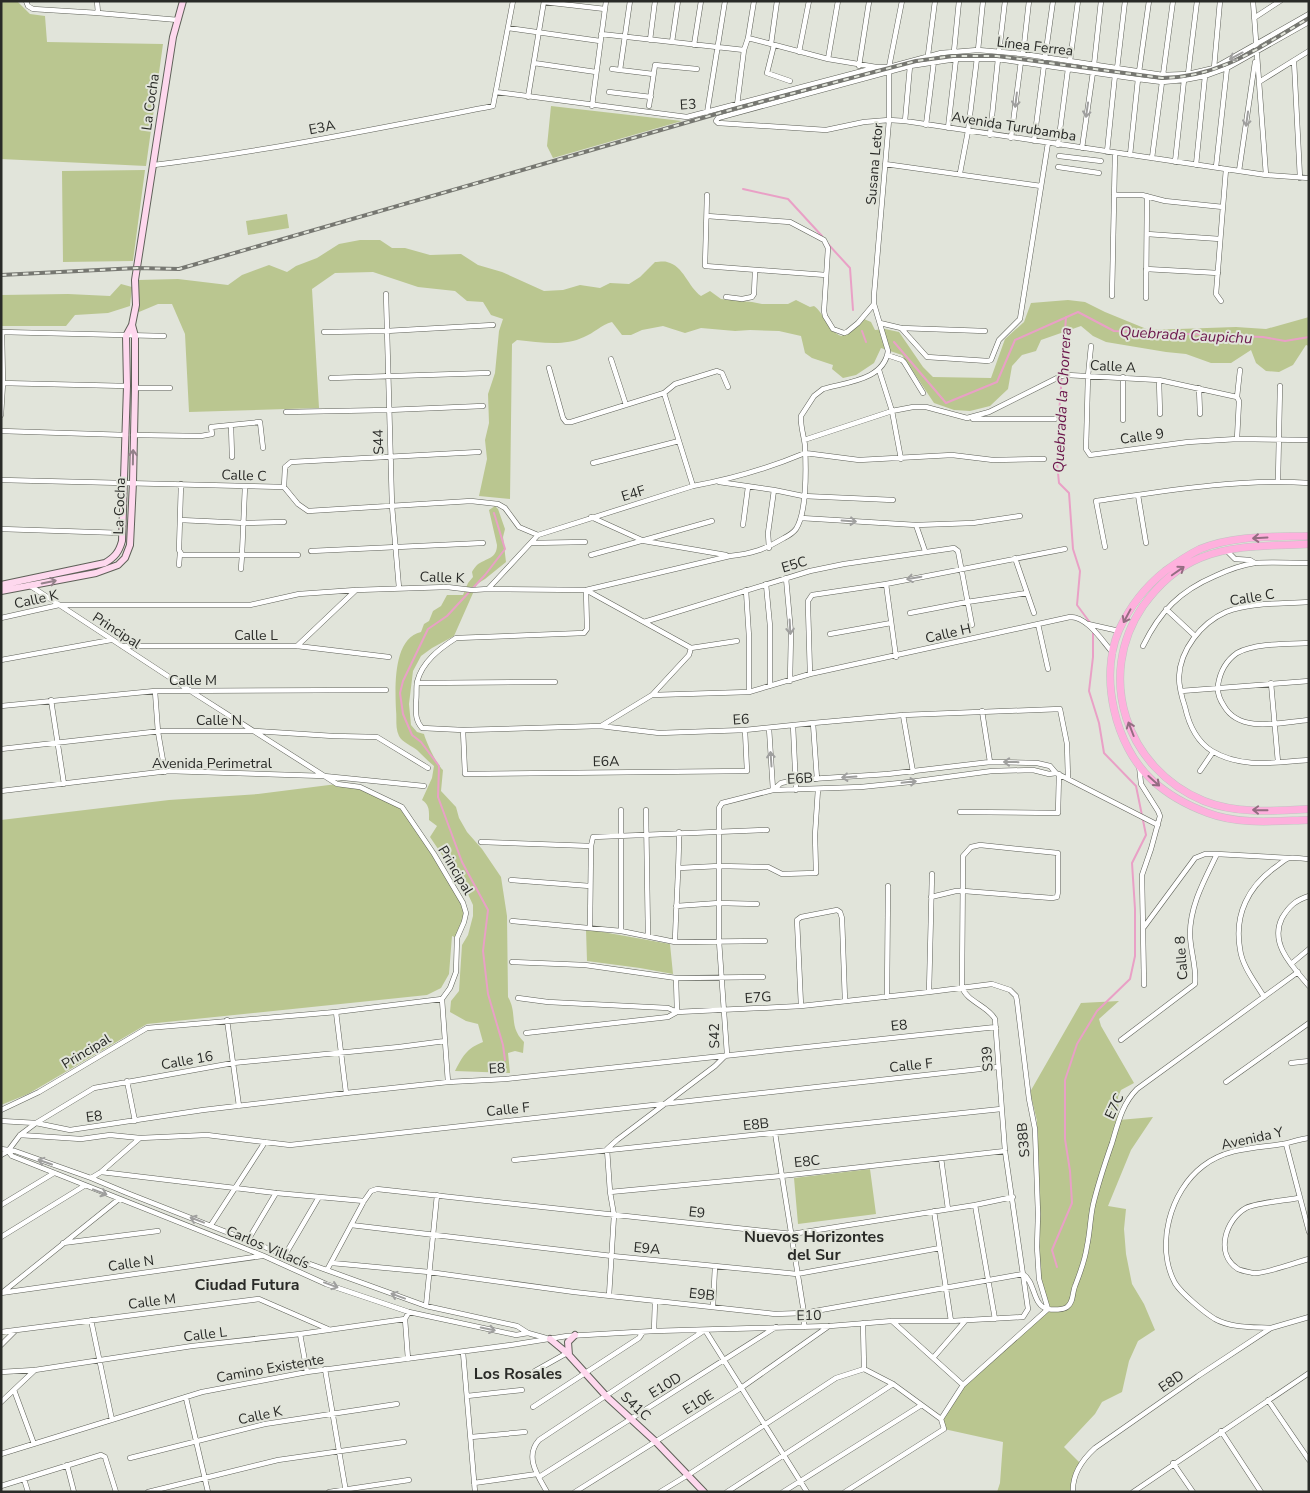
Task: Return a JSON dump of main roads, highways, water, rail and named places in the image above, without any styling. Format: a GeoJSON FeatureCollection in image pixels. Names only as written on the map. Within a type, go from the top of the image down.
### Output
{"type":"FeatureCollection","features":[{"type":"Feature","properties":{"kind":"main road"},"geometry":{"type":"LineString","coordinates":[[1309,536],[1233,540],[1201,549],[1178,562],[1154,580],[1133,605],[1119,631],[1113,653],[1111,696],[1112,707],[1120,732],[1151,780],[1164,789],[1208,813],[1251,822],[1309,820]]}},
{"type":"Feature","properties":{"kind":"main road"},"geometry":{"type":"LineString","coordinates":[[1309,544],[1226,550],[1202,557],[1179,570],[1156,588],[1134,620],[1121,659],[1120,690],[1126,717],[1142,752],[1158,771],[1192,795],[1218,805],[1244,810],[1309,809]]}},
{"type":"Feature","properties":{"kind":"waterway"},"geometry":{"type":"LineString","coordinates":[[743,189],[788,199],[822,236]]}},
{"type":"Feature","properties":{"kind":"waterway"},"geometry":{"type":"LineString","coordinates":[[828,244],[850,268],[853,310]]}},
{"type":"Feature","properties":{"kind":"waterway","name":"Quebrada Caupichu"},"geometry":{"type":"LineString","coordinates":[[894,342],[946,403],[997,382],[1015,340],[1078,312],[1114,331],[1263,337],[1285,341],[1309,337]]}},
{"type":"Feature","properties":{"kind":"waterway","name":"Quebrada la Chorrera"},"geometry":{"type":"LineString","coordinates":[[1066,317],[1059,415],[1060,440],[1057,463],[1059,483],[1069,493],[1073,549],[1080,571],[1077,605],[1091,624]]}},
{"type":"Feature","properties":{"kind":"waterway"},"geometry":{"type":"LineString","coordinates":[[862,331],[866,342]]}},
{"type":"Feature","properties":{"kind":"waterway"},"geometry":{"type":"LineString","coordinates":[[494,513],[505,549],[485,575],[447,616],[428,629],[403,681],[400,693],[403,714],[412,735],[421,742],[439,766],[438,797],[462,862],[488,910],[483,951],[488,994],[503,1045],[505,1060]]}},
{"type":"Feature","properties":{"kind":"waterway","name":"Quebrada la Chorrera"},"geometry":{"type":"LineString","coordinates":[[1057,1267],[1052,1250],[1072,1203],[1065,1139],[1065,1080],[1077,1044],[1097,1011],[1130,979],[1135,956],[1135,909],[1132,863],[1146,835],[1136,786],[1104,753],[1099,723],[1089,691],[1093,657],[1093,631]]}},
{"type":"Feature","properties":{"kind":"railway"},"geometry":{"type":"LineString","coordinates":[[1,275],[137,268],[179,269],[737,108],[916,61],[953,56],[997,56],[1162,78],[1183,76],[1222,66],[1257,49],[1309,18]]}},
{"type":"Feature","properties":{"kind":"district","name":"Nuevos Horizontes del Sur"},"geometry":{"type":"Point","coordinates":[814,1245]}},
{"type":"Feature","properties":{"kind":"district","name":"Ciudad Futura"},"geometry":{"type":"Point","coordinates":[247,1284]}},
{"type":"Feature","properties":{"kind":"district","name":"Los Rosales"},"geometry":{"type":"Point","coordinates":[518,1373]}}]}
